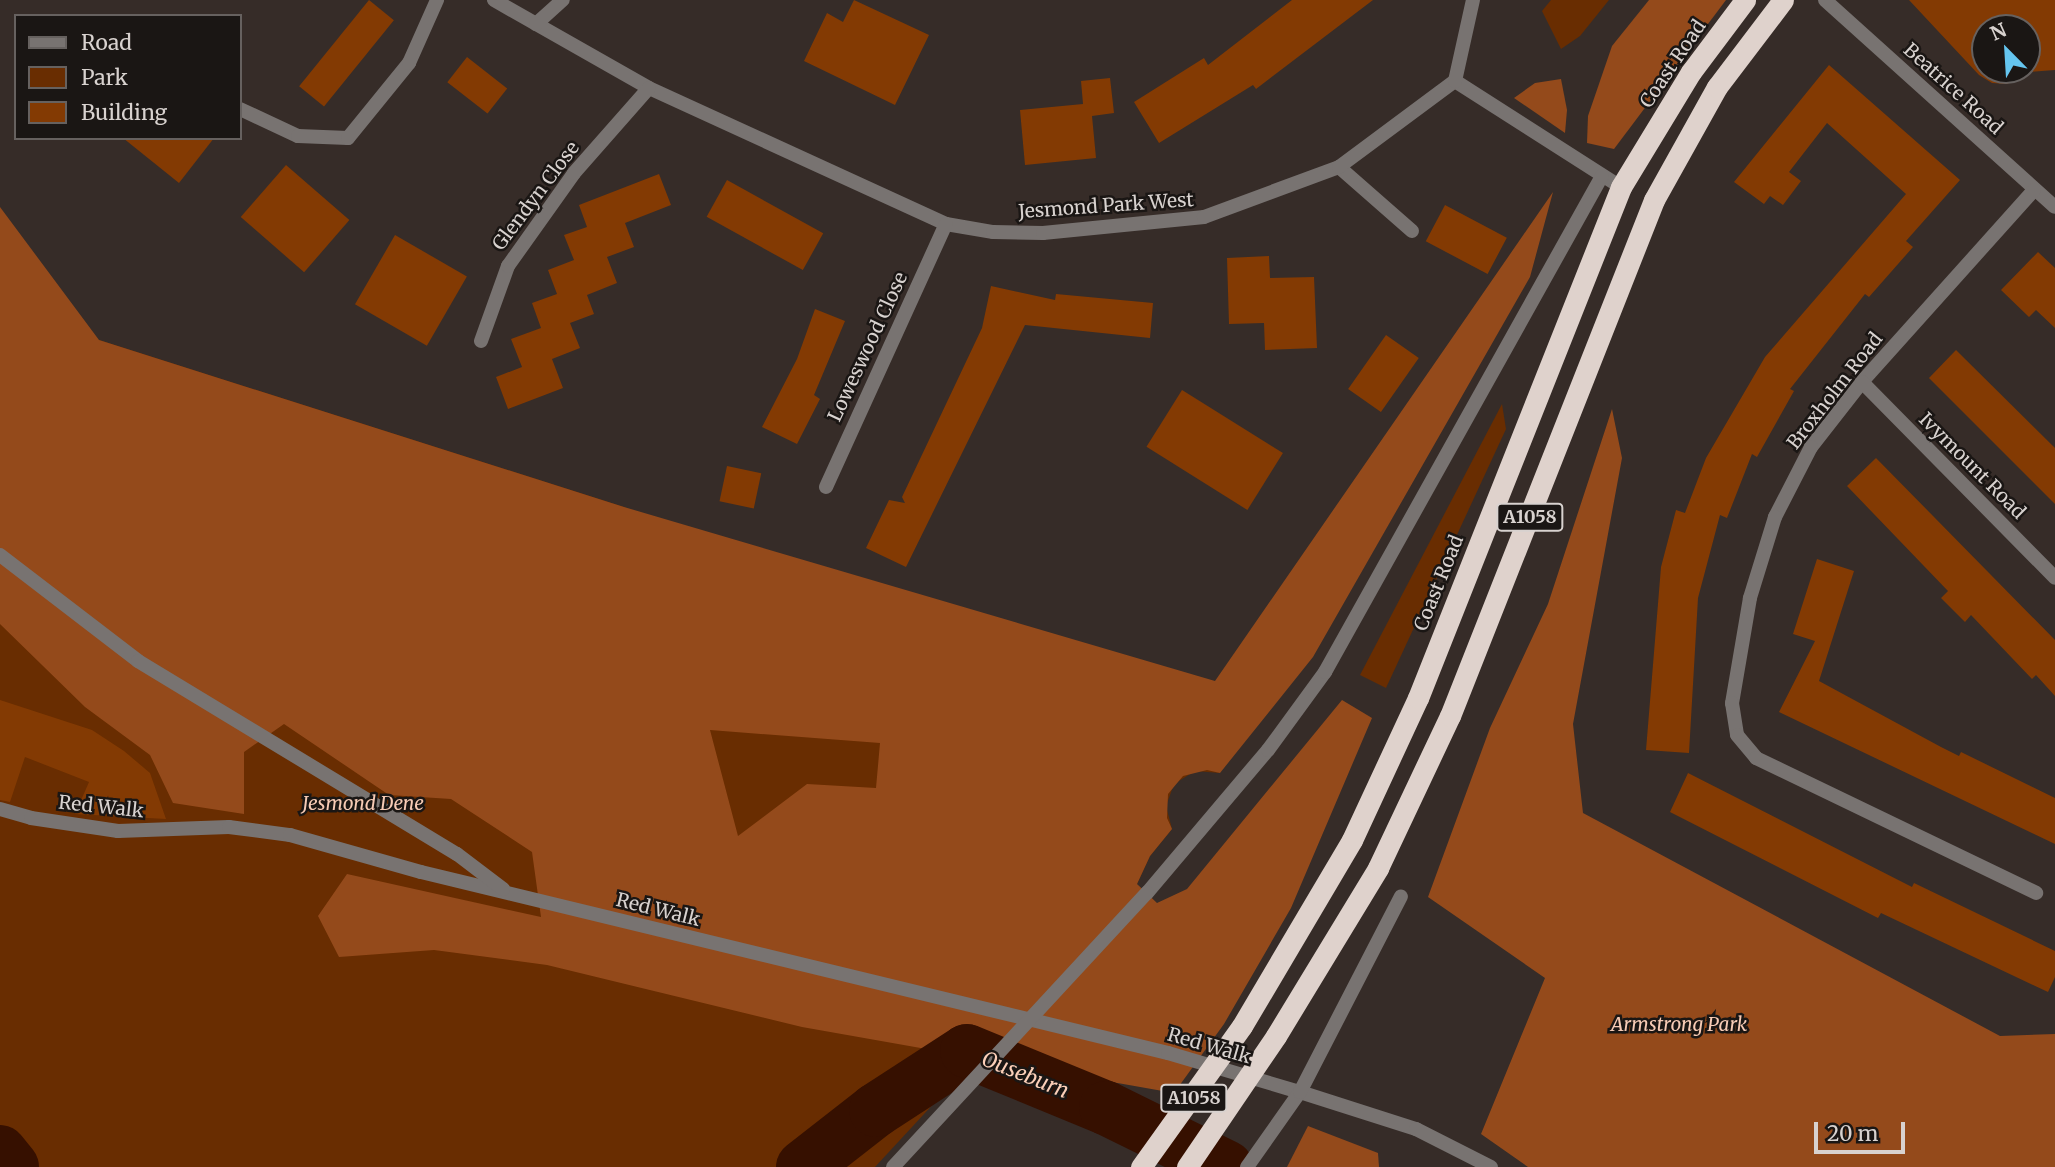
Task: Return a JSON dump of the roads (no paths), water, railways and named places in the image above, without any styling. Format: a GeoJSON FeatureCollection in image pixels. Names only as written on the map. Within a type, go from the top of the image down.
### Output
{"type":"FeatureCollection","features":[{"type":"Feature","properties":{"kind":"highway","name":"Coast Road"},"geometry":{"type":"LineString","coordinates":[[1141,1167],[1242,1026],[1352,841],[1418,698],[1621,187],[1691,72],[1745,0]]}},
{"type":"Feature","properties":{"kind":"highway","name":"A1058"},"geometry":{"type":"LineString","coordinates":[[1186,1167],[1276,1036],[1378,868],[1450,716],[1654,200],[1717,87],[1783,0]]}},
{"type":"Feature","properties":{"kind":"street"},"geometry":{"type":"LineString","coordinates":[[242,110],[298,136],[348,138],[410,63],[437,0]]}},
{"type":"Feature","properties":{"kind":"street","name":"Jesmond Park West"},"geometry":{"type":"LineString","coordinates":[[494,0],[649,88],[946,224],[993,232],[1043,233],[1204,218],[1339,167],[1455,81]]}},
{"type":"Feature","properties":{"kind":"street"},"geometry":{"type":"LineString","coordinates":[[536,24],[563,0]]}},
{"type":"Feature","properties":{"kind":"street"},"geometry":{"type":"LineString","coordinates":[[1473,0],[1455,81],[1621,187]]}},
{"type":"Feature","properties":{"kind":"street","name":"Beatrice Road"},"geometry":{"type":"LineString","coordinates":[[1825,0],[2055,207]]}},
{"type":"Feature","properties":{"kind":"street","name":"Glendyn Close"},"geometry":{"type":"LineString","coordinates":[[481,341],[508,266],[574,173],[649,88]]}},
{"type":"Feature","properties":{"kind":"street"},"geometry":{"type":"LineString","coordinates":[[1339,167],[1412,231]]}},
{"type":"Feature","properties":{"kind":"street"},"geometry":{"type":"LineString","coordinates":[[893,1167],[1147,893],[1268,750],[1325,672],[1602,176]]}},
{"type":"Feature","properties":{"kind":"street","name":"Broxholm Road"},"geometry":{"type":"LineString","coordinates":[[2034,190],[1863,382],[1811,447],[1775,517],[1750,598],[1731,703],[1737,735],[1756,758],[2036,893]]}},
{"type":"Feature","properties":{"kind":"street","name":"Loweswood Close"},"geometry":{"type":"LineString","coordinates":[[826,487],[946,224]]}},
{"type":"Feature","properties":{"kind":"street","name":"Ivymount Road"},"geometry":{"type":"LineString","coordinates":[[1863,382],[2055,578]]}},
{"type":"Feature","properties":{"kind":"street"},"geometry":{"type":"LineString","coordinates":[[0,555],[138,661],[457,854],[508,893]]}},
{"type":"Feature","properties":{"kind":"street","name":"Red Walk"},"geometry":{"type":"LineString","coordinates":[[0,809],[31,818],[118,831],[256,830],[1168,1053],[1416,1129],[1491,1167]]}},
{"type":"Feature","properties":{"kind":"street"},"geometry":{"type":"LineString","coordinates":[[1247,1167],[1300,1092],[1401,896]]}},
{"type":"Feature","properties":{"kind":"waterway","name":"Ouseburn"},"geometry":{"type":"LineString","coordinates":[[803,1167],[876,1110],[967,1051],[1106,1108],[1226,1167]]}},
{"type":"Feature","properties":{"kind":"waterway","name":"Ouseburn"},"geometry":{"type":"LineString","coordinates":[[0,1152],[12,1167]]}},
{"type":"Feature","properties":{"kind":"park label","name":"Jesmond Dene"},"geometry":{"type":"Point","coordinates":[363,804]}},
{"type":"Feature","properties":{"kind":"park label","name":"Armstrong Park"},"geometry":{"type":"Point","coordinates":[1679,1025]}}]}
